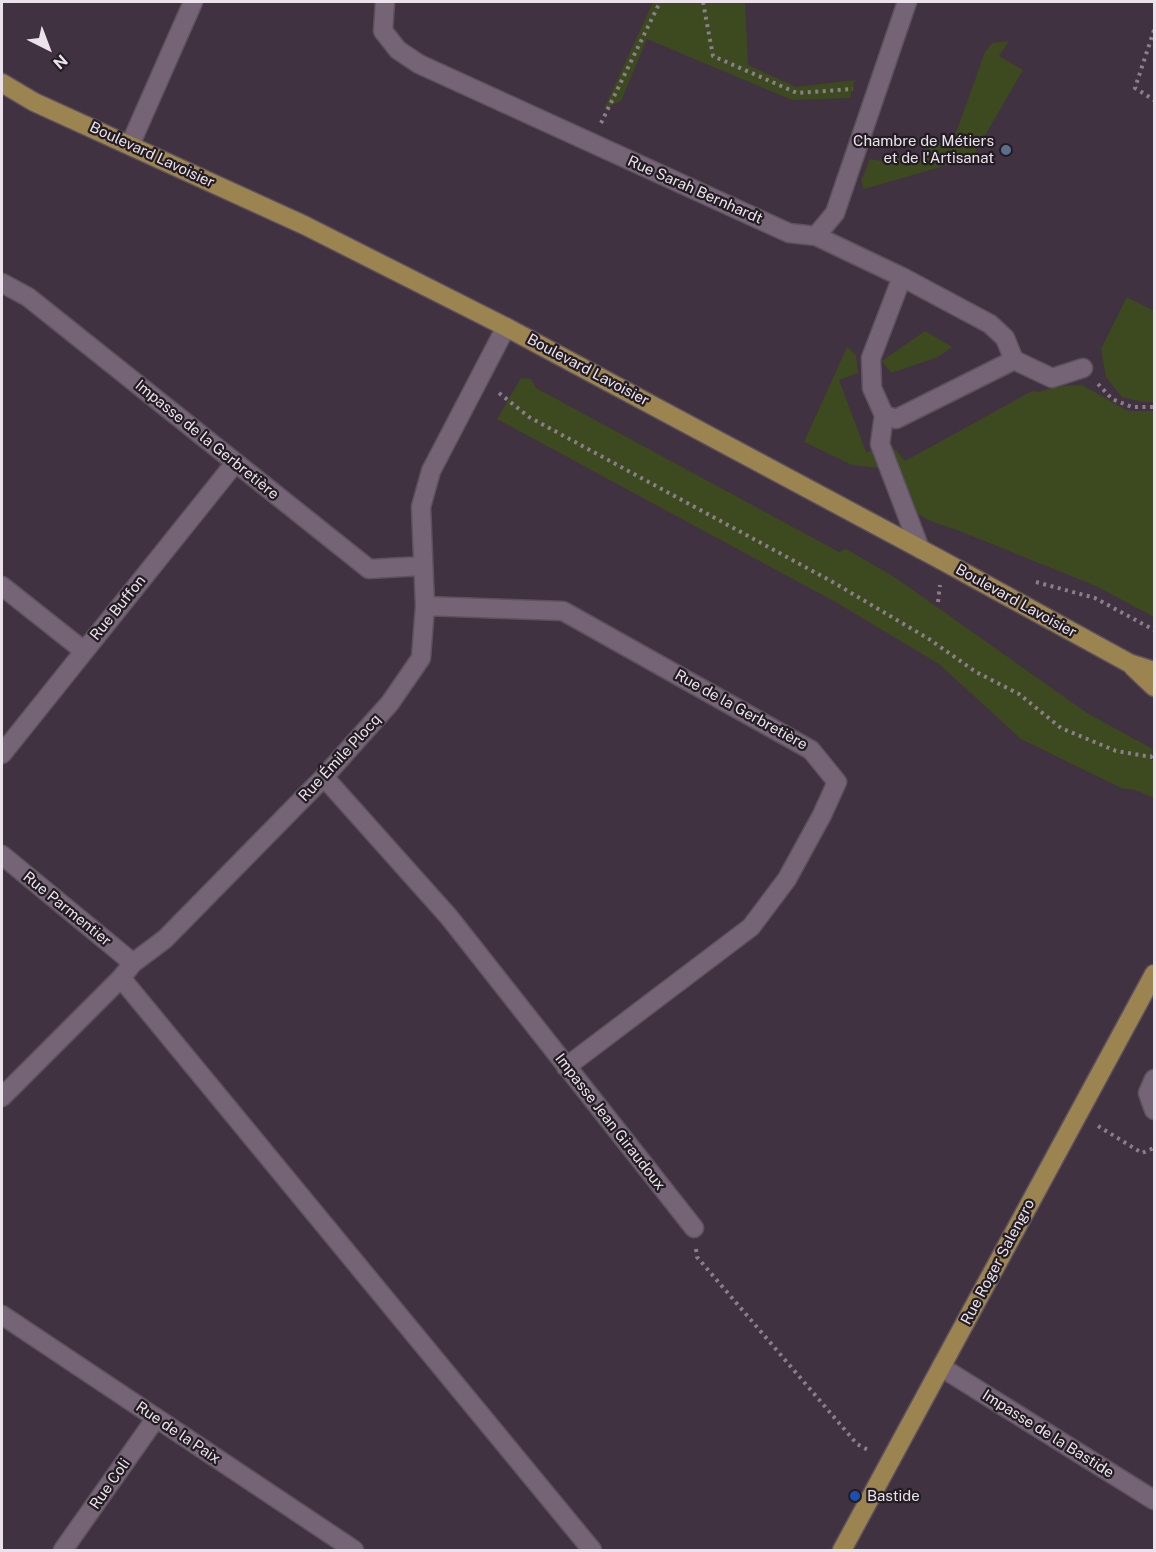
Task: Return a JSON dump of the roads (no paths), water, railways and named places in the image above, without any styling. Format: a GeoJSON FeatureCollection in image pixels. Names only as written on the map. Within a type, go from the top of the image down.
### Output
{"type":"FeatureCollection","features":[{"type":"Feature","properties":{"kind":"main road","name":"Boulevard Lavoisier"},"geometry":{"type":"LineString","coordinates":[[2,83],[34,102]]}},
{"type":"Feature","properties":{"kind":"main road","name":"Boulevard Lavoisier"},"geometry":{"type":"LineString","coordinates":[[2,91],[34,102],[304,225],[507,327],[1129,663],[1155,671]]}},
{"type":"Feature","properties":{"kind":"main road","name":"Boulevard Lavoisier"},"geometry":{"type":"LineString","coordinates":[[1129,663],[1155,687]]}},
{"type":"Feature","properties":{"kind":"main road","name":"Rue Roger Salengro"},"geometry":{"type":"LineString","coordinates":[[842,1551],[1155,974]]}},
{"type":"Feature","properties":{"kind":"street"},"geometry":{"type":"LineString","coordinates":[[130,145],[193,2]]}},
{"type":"Feature","properties":{"kind":"street","name":"Rue Sarah Bernhardt"},"geometry":{"type":"LineString","coordinates":[[385,2],[383,31],[398,50],[419,64],[789,233],[816,236],[902,277],[990,324],[1005,338],[1014,360]]}},
{"type":"Feature","properties":{"kind":"street"},"geometry":{"type":"LineString","coordinates":[[816,236],[835,213],[907,2]]}},
{"type":"Feature","properties":{"kind":"street"},"geometry":{"type":"LineString","coordinates":[[902,277],[871,358],[872,388],[884,416],[880,444],[920,549]]}},
{"type":"Feature","properties":{"kind":"street","name":"Impasse de la Gerbretière"},"geometry":{"type":"LineString","coordinates":[[2,283],[28,297],[369,568],[422,566]]}},
{"type":"Feature","properties":{"kind":"street","name":"Rue Émile Plocq"},"geometry":{"type":"LineString","coordinates":[[2,1097],[122,978],[133,963],[165,939],[324,777],[390,703],[421,658],[425,606],[421,507],[431,471],[507,327]]}},
{"type":"Feature","properties":{"kind":"street"},"geometry":{"type":"LineString","coordinates":[[884,416],[896,419],[1014,360],[1052,378],[1083,368]]}},
{"type":"Feature","properties":{"kind":"street","name":"Rue Buffon"},"geometry":{"type":"LineString","coordinates":[[2,754],[235,463]]}},
{"type":"Feature","properties":{"kind":"street"},"geometry":{"type":"LineString","coordinates":[[2,586],[84,651]]}},
{"type":"Feature","properties":{"kind":"street","name":"Rue de la Gerbretière"},"geometry":{"type":"LineString","coordinates":[[425,606],[562,611],[811,750],[837,782],[822,816],[786,879],[751,927],[566,1067]]}},
{"type":"Feature","properties":{"kind":"street","name":"Impasse Jean Giraudoux"},"geometry":{"type":"LineString","coordinates":[[324,777],[449,917],[694,1228]]}},
{"type":"Feature","properties":{"kind":"street","name":"Rue Parmentier"},"geometry":{"type":"LineString","coordinates":[[2,855],[133,963]]}},
{"type":"Feature","properties":{"kind":"street"},"geometry":{"type":"LineString","coordinates":[[122,978],[592,1551]]}},
{"type":"Feature","properties":{"kind":"street"},"geometry":{"type":"LineString","coordinates":[[1155,1079],[1148,1093],[1155,1110]]}},
{"type":"Feature","properties":{"kind":"street","name":"Rue de la Paix"},"geometry":{"type":"LineString","coordinates":[[2,1315],[354,1551]]}},
{"type":"Feature","properties":{"kind":"street","name":"Impasse de la Bastide"},"geometry":{"type":"LineString","coordinates":[[941,1367],[1155,1500]]}},
{"type":"Feature","properties":{"kind":"street","name":"Rue Coli"},"geometry":{"type":"LineString","coordinates":[[63,1551],[156,1418]]}},
{"type":"Feature","properties":{"kind":"place","name":"Chambre de Métiers et de l'Artisanat"},"geometry":{"type":"Point","coordinates":[1006,150]}},
{"type":"Feature","properties":{"kind":"place","name":"Bastide"},"geometry":{"type":"Point","coordinates":[855,1496]}}]}
